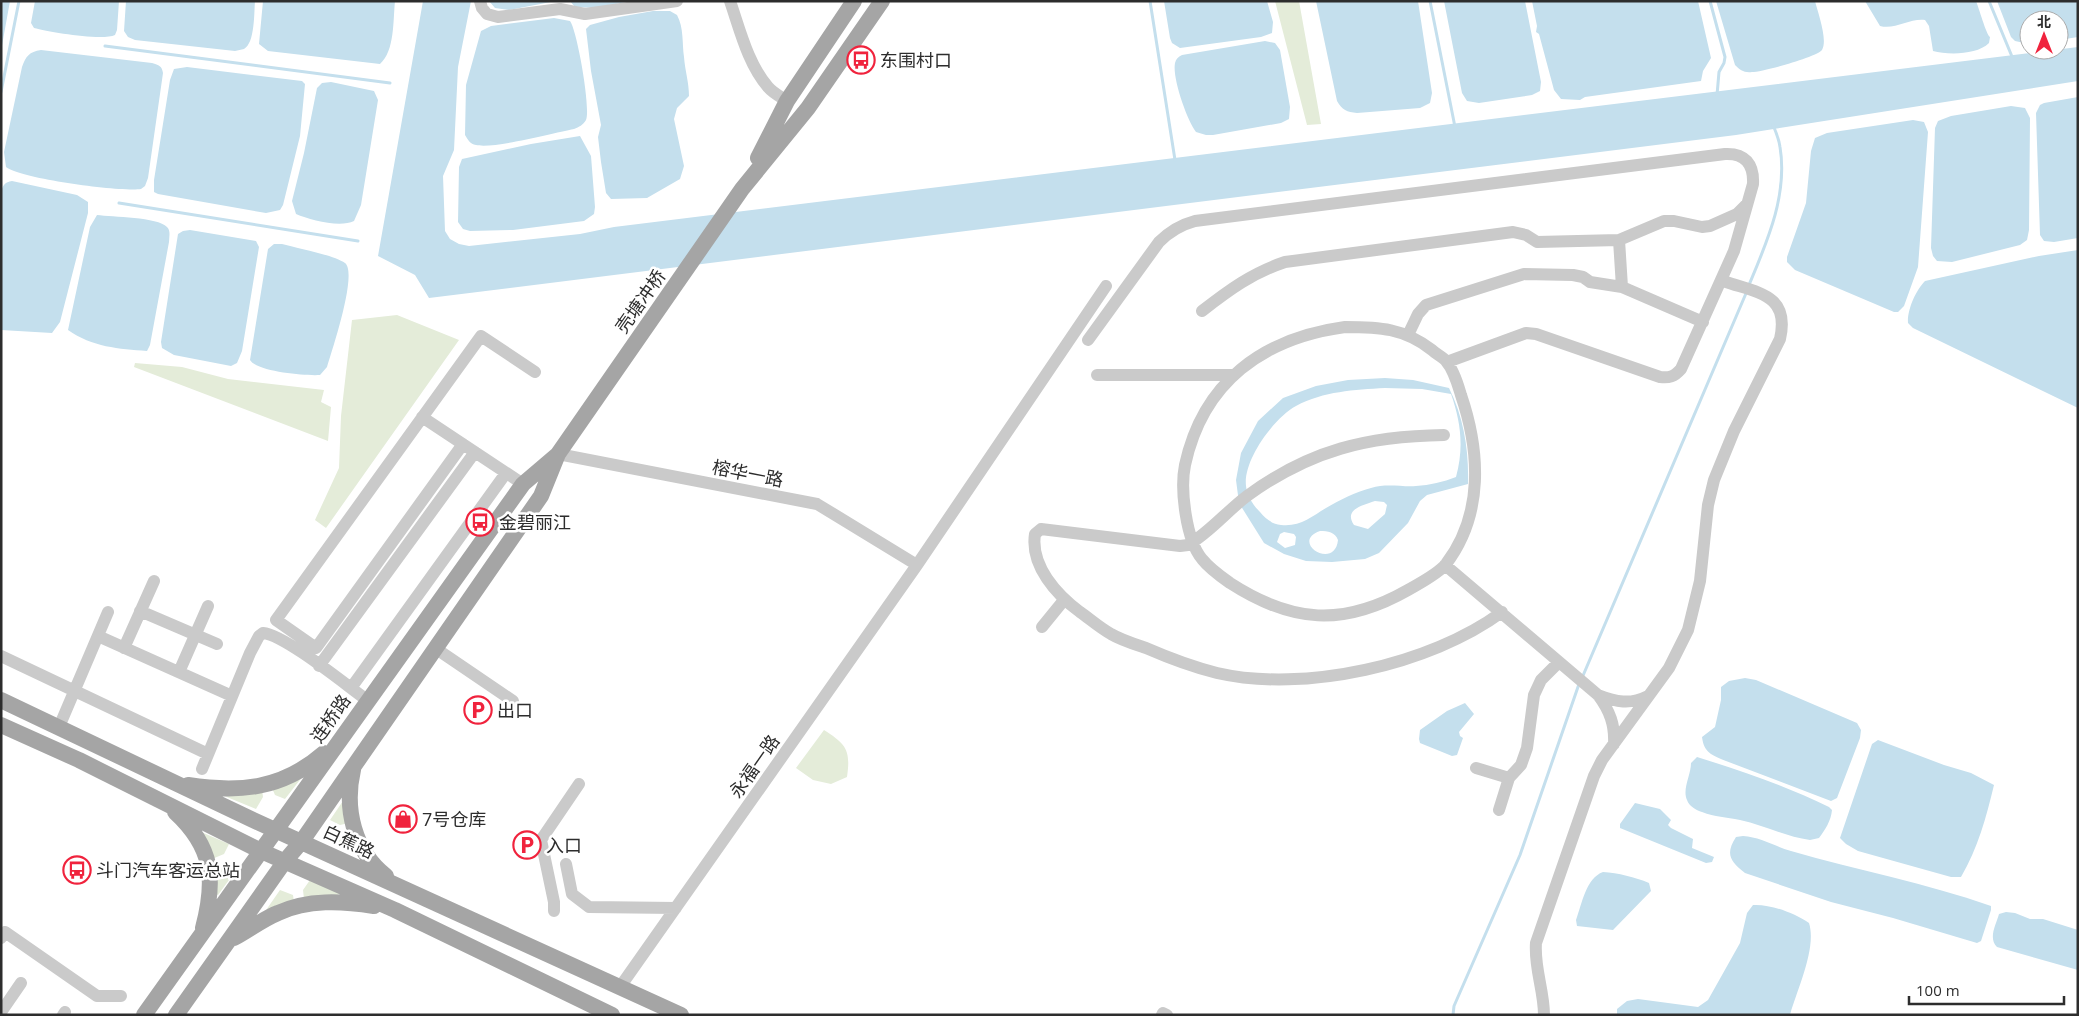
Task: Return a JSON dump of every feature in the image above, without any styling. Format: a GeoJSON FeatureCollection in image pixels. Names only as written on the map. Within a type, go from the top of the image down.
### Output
{"type":"FeatureCollection","features":[{"type":"Feature","properties":{"kind":"main road"},"geometry":{"type":"LineString","coordinates":[[742,189],[787,101],[854,1]]}},
{"type":"Feature","properties":{"kind":"main road"},"geometry":{"type":"LineString","coordinates":[[742,189],[808,108],[882,1]]}},
{"type":"Feature","properties":{"kind":"main road","name":"壳塘冲桥"},"geometry":{"type":"LineString","coordinates":[[571,435],[742,189]]}},
{"type":"Feature","properties":{"kind":"main road","name":"连桥路"},"geometry":{"type":"LineString","coordinates":[[176,1015],[285,861],[302,841],[541,496],[558,454],[571,435]]}},
{"type":"Feature","properties":{"kind":"main road","name":"连桥路"},"geometry":{"type":"LineString","coordinates":[[144,1015],[276,831],[354,718],[523,484],[558,454]]}},
{"type":"Feature","properties":{"kind":"main road","name":"白蕉路"},"geometry":{"type":"LineString","coordinates":[[1,700],[276,831],[302,841],[681,1015]]}},
{"type":"Feature","properties":{"kind":"main road"},"geometry":{"type":"LineString","coordinates":[[354,718],[375,733]]}},
{"type":"Feature","properties":{"kind":"main road"},"geometry":{"type":"LineString","coordinates":[[1,725],[78,760],[261,851],[394,910],[602,1013]]}},
{"type":"Feature","properties":{"kind":"main road"},"geometry":{"type":"LineString","coordinates":[[175,782],[221,788],[263,786],[300,770],[318,759],[338,742]]}},
{"type":"Feature","properties":{"kind":"main road"},"geometry":{"type":"LineString","coordinates":[[355,763],[351,781],[350,800],[351,814],[358,842],[365,854],[381,872],[401,887]]}},
{"type":"Feature","properties":{"kind":"main road"},"geometry":{"type":"LineString","coordinates":[[166,803],[192,831],[207,855],[211,873],[201,936]]}},
{"type":"Feature","properties":{"kind":"main road"},"geometry":{"type":"LineString","coordinates":[[228,942],[278,912],[318,902],[368,905],[394,910]]}},
{"type":"Feature","properties":{"kind":"main road"},"geometry":{"type":"LineString","coordinates":[[437,931],[450,910]]}},
{"type":"Feature","properties":{"kind":"main road"},"geometry":{"type":"LineString","coordinates":[[188,955],[208,969]]}},
{"type":"Feature","properties":{"kind":"street"},"geometry":{"type":"LineString","coordinates":[[480,1],[484,11],[490,16],[498,17],[560,9],[585,14],[677,1]]}},
{"type":"Feature","properties":{"kind":"street"},"geometry":{"type":"LineString","coordinates":[[730,1],[752,61],[760,76],[770,89],[787,101]]}},
{"type":"Feature","properties":{"kind":"street"},"geometry":{"type":"LineString","coordinates":[[1088,340],[1158,242],[1169,232],[1182,225],[1196,221],[1732,154],[1744,158],[1752,167],[1753,184],[1735,248],[1681,370],[1672,377],[1660,377],[1536,334],[1526,333],[1447,362]]}},
{"type":"Feature","properties":{"kind":"street"},"geometry":{"type":"LineString","coordinates":[[1717,224],[1737,214],[1750,197]]}},
{"type":"Feature","properties":{"kind":"street"},"geometry":{"type":"LineString","coordinates":[[1202,311],[1239,283],[1262,270],[1285,262],[1308,257],[1513,232],[1526,234],[1536,242],[1619,240],[1664,221],[1683,222],[1702,227],[1727,224],[1731,226],[1735,235],[1735,248]]}},
{"type":"Feature","properties":{"kind":"street"},"geometry":{"type":"LineString","coordinates":[[1619,240],[1622,287]]}},
{"type":"Feature","properties":{"kind":"street"},"geometry":{"type":"LineString","coordinates":[[1408,335],[1418,314],[1426,305],[1524,274],[1573,275],[1583,277],[1590,282],[1622,287],[1703,322]]}},
{"type":"Feature","properties":{"kind":"street"},"geometry":{"type":"LineString","coordinates":[[1544,1015],[1544,996],[1535,960],[1536,943],[1594,776],[1602,760],[1669,668],[1688,630],[1700,581],[1708,505],[1714,480],[1734,431],[1780,339],[1783,324],[1782,312],[1776,303],[1765,295],[1726,282]]}},
{"type":"Feature","properties":{"kind":"street","name":"永福一路"},"geometry":{"type":"LineString","coordinates":[[620,987],[917,565],[1106,286]]}},
{"type":"Feature","properties":{"kind":"street"},"geometry":{"type":"LineString","coordinates":[[1345,327],[1374,327],[1403,332],[1428,347],[1447,362],[1467,412],[1476,465],[1475,491],[1469,518],[1459,542],[1445,565],[1395,597],[1368,609],[1340,615],[1309,615],[1277,608],[1249,595],[1223,578],[1201,558],[1194,541],[1183,501],[1184,472],[1190,443],[1203,416],[1219,391],[1234,375],[1263,353],[1289,340],[1316,331],[1345,327]]}},
{"type":"Feature","properties":{"kind":"street"},"geometry":{"type":"LineString","coordinates":[[463,444],[316,648],[276,620],[480,336],[535,372]]}},
{"type":"Feature","properties":{"kind":"street"},"geometry":{"type":"LineString","coordinates":[[1096,375],[1234,375]]}},
{"type":"Feature","properties":{"kind":"street"},"geometry":{"type":"LineString","coordinates":[[422,418],[523,484]]}},
{"type":"Feature","properties":{"kind":"street"},"geometry":{"type":"LineString","coordinates":[[1444,435],[1408,436],[1373,440],[1339,448],[1306,461],[1262,486],[1194,541],[1180,546],[1054,530],[1037,531],[1035,534],[1035,548],[1043,572],[1064,600],[1110,634],[1164,656],[1218,673],[1274,679],[1330,677],[1385,666],[1440,646],[1491,620],[1502,612]]}},
{"type":"Feature","properties":{"kind":"street"},"geometry":{"type":"LineString","coordinates":[[320,666],[475,452]]}},
{"type":"Feature","properties":{"kind":"street","name":"榕华一路"},"geometry":{"type":"LineString","coordinates":[[558,454],[817,504],[917,565]]}},
{"type":"Feature","properties":{"kind":"street"},"geometry":{"type":"LineString","coordinates":[[351,688],[506,472]]}},
{"type":"Feature","properties":{"kind":"street"},"geometry":{"type":"LineString","coordinates":[[1445,565],[1502,612],[1558,663],[1598,695],[1607,706],[1612,719],[1615,732],[1614,744]]}},
{"type":"Feature","properties":{"kind":"street"},"geometry":{"type":"LineString","coordinates":[[124,648],[154,581]]}},
{"type":"Feature","properties":{"kind":"street"},"geometry":{"type":"LineString","coordinates":[[1042,628],[1064,600]]}},
{"type":"Feature","properties":{"kind":"street"},"geometry":{"type":"LineString","coordinates":[[179,672],[208,606]]}},
{"type":"Feature","properties":{"kind":"street"},"geometry":{"type":"LineString","coordinates":[[140,611],[217,644]]}},
{"type":"Feature","properties":{"kind":"street"},"geometry":{"type":"LineString","coordinates":[[59,727],[108,612]]}},
{"type":"Feature","properties":{"kind":"street"},"geometry":{"type":"LineString","coordinates":[[202,769],[250,653],[259,636],[263,633],[269,633],[286,641],[367,700]]}},
{"type":"Feature","properties":{"kind":"street"},"geometry":{"type":"LineString","coordinates":[[98,636],[232,696]]}},
{"type":"Feature","properties":{"kind":"street"},"geometry":{"type":"LineString","coordinates":[[435,648],[514,701]]}},
{"type":"Feature","properties":{"kind":"street"},"geometry":{"type":"LineString","coordinates":[[1,656],[208,754]]}},
{"type":"Feature","properties":{"kind":"street"},"geometry":{"type":"LineString","coordinates":[[1499,810],[1509,778],[1521,765],[1527,748],[1534,695],[1541,680],[1558,663]]}},
{"type":"Feature","properties":{"kind":"street"},"geometry":{"type":"LineString","coordinates":[[1598,695],[1612,701],[1626,703],[1638,701],[1649,695]]}},
{"type":"Feature","properties":{"kind":"street"},"geometry":{"type":"LineString","coordinates":[[1476,768],[1509,778]]}},
{"type":"Feature","properties":{"kind":"street"},"geometry":{"type":"LineString","coordinates":[[554,911],[554,902],[541,840],[579,784]]}},
{"type":"Feature","properties":{"kind":"street"},"geometry":{"type":"LineString","coordinates":[[566,864],[572,894],[589,907],[676,908]]}},
{"type":"Feature","properties":{"kind":"street"},"geometry":{"type":"LineString","coordinates":[[1,938],[5,932],[97,996],[121,996]]}},
{"type":"Feature","properties":{"kind":"street"},"geometry":{"type":"LineString","coordinates":[[1,1012],[21,983]]}},
{"type":"Feature","properties":{"kind":"street"},"geometry":{"type":"LineString","coordinates":[[1162,1015],[1163,1013],[1167,1015]]}},
{"type":"Feature","properties":{"kind":"green space"},"geometry":{"type":"Polygon","coordinates":[[[1275,1],[1299,1],[1321,124],[1307,125],[1275,1]]]}},
{"type":"Feature","properties":{"kind":"green space"},"geometry":{"type":"Polygon","coordinates":[[[397,315],[459,340],[326,528],[315,520],[339,468],[341,416],[352,320],[397,315]]]}},
{"type":"Feature","properties":{"kind":"green space"},"geometry":{"type":"Polygon","coordinates":[[[135,363],[182,367],[228,379],[324,390],[321,402],[331,407],[328,441],[134,367],[135,363]]]}},
{"type":"Feature","properties":{"kind":"green space"},"geometry":{"type":"Polygon","coordinates":[[[824,730],[842,744],[848,760],[847,777],[831,784],[813,780],[796,768],[824,730]]]}},
{"type":"Feature","properties":{"kind":"green space"},"geometry":{"type":"Polygon","coordinates":[[[303,776],[285,799],[275,795],[272,788],[303,776]]]}},
{"type":"Feature","properties":{"kind":"green space"},"geometry":{"type":"Polygon","coordinates":[[[262,789],[263,797],[256,809],[222,795],[262,789]]]}},
{"type":"Feature","properties":{"kind":"green space"},"geometry":{"type":"Polygon","coordinates":[[[345,798],[349,823],[340,825],[330,820],[345,798]]]}},
{"type":"Feature","properties":{"kind":"green space"},"geometry":{"type":"Polygon","coordinates":[[[199,831],[229,844],[224,854],[212,859],[199,831]]]}},
{"type":"Feature","properties":{"kind":"green space"},"geometry":{"type":"Polygon","coordinates":[[[351,832],[362,857],[337,845],[342,835],[351,832]]]}},
{"type":"Feature","properties":{"kind":"green space"},"geometry":{"type":"Polygon","coordinates":[[[227,864],[237,869],[218,895],[215,894],[214,866],[227,864]]]}},
{"type":"Feature","properties":{"kind":"green space"},"geometry":{"type":"Polygon","coordinates":[[[310,880],[343,894],[304,899],[303,890],[310,880]]]}},
{"type":"Feature","properties":{"kind":"green space"},"geometry":{"type":"Polygon","coordinates":[[[280,890],[293,895],[294,902],[264,913],[280,890]]]}},
{"type":"Feature","properties":{"kind":"water"},"geometry":{"type":"Polygon","coordinates":[[[1,1],[10,1],[1,51],[1,1]]]}},
{"type":"Feature","properties":{"kind":"water"},"geometry":{"type":"Polygon","coordinates":[[[35,1],[119,1],[117,30],[115,35],[99,37],[63,34],[34,28],[31,23],[35,1]]]}},
{"type":"Feature","properties":{"kind":"water"},"geometry":{"type":"Polygon","coordinates":[[[126,1],[255,1],[250,41],[244,49],[235,51],[135,40],[128,37],[124,31],[126,1]]]}},
{"type":"Feature","properties":{"kind":"water"},"geometry":{"type":"Polygon","coordinates":[[[263,1],[395,1],[391,43],[385,58],[380,64],[268,51],[259,44],[263,1]]]}},
{"type":"Feature","properties":{"kind":"water"},"geometry":{"type":"Polygon","coordinates":[[[423,1],[471,1],[458,67],[454,150],[443,176],[445,231],[450,239],[459,244],[469,246],[580,234],[614,227],[2019,54],[2019,60],[2069,60],[2069,48],[2078,47],[2078,81],[1736,135],[429,298],[415,275],[378,256],[423,1]]]}},
{"type":"Feature","properties":{"kind":"water"},"geometry":{"type":"Polygon","coordinates":[[[489,1],[556,1],[509,10],[495,8],[489,1]]]}},
{"type":"Feature","properties":{"kind":"water"},"geometry":{"type":"Polygon","coordinates":[[[570,1],[630,1],[597,8],[575,7],[570,1]]]}},
{"type":"Feature","properties":{"kind":"water"},"geometry":{"type":"Polygon","coordinates":[[[1164,1],[1267,1],[1273,22],[1272,33],[1261,37],[1180,48],[1172,43],[1170,38],[1164,1]]]}},
{"type":"Feature","properties":{"kind":"water"},"geometry":{"type":"Polygon","coordinates":[[[1316,1],[1418,1],[1432,93],[1430,103],[1420,108],[1357,113],[1341,107],[1337,101],[1316,1]]]}},
{"type":"Feature","properties":{"kind":"water"},"geometry":{"type":"Polygon","coordinates":[[[1444,1],[1525,1],[1541,82],[1540,91],[1532,95],[1479,103],[1467,101],[1462,93],[1444,1]]]}},
{"type":"Feature","properties":{"kind":"water"},"geometry":{"type":"Polygon","coordinates":[[[1532,1],[1698,1],[1711,58],[1703,71],[1701,81],[1585,97],[1580,100],[1561,99],[1554,90],[1539,34],[1536,32],[1537,26],[1532,1]]]}},
{"type":"Feature","properties":{"kind":"water"},"geometry":{"type":"Polygon","coordinates":[[[1716,1],[1815,1],[1823,33],[1824,46],[1818,53],[1800,60],[1758,71],[1742,71],[1735,65],[1716,1]]]}},
{"type":"Feature","properties":{"kind":"water"},"geometry":{"type":"Polygon","coordinates":[[[1865,1],[1976,1],[1990,37],[1989,43],[1970,52],[1946,53],[1933,51],[1929,26],[1925,20],[1886,27],[1880,26],[1865,1]]]}},
{"type":"Feature","properties":{"kind":"water"},"geometry":{"type":"Polygon","coordinates":[[[1997,1],[2078,1],[2078,37],[2069,38],[2069,10],[2019,10],[2019,42],[2011,37],[1997,1]]]}},
{"type":"Feature","properties":{"kind":"water"},"geometry":{"type":"Polygon","coordinates":[[[653,11],[670,11],[677,15],[681,25],[689,96],[677,108],[674,119],[684,166],[680,179],[647,198],[611,199],[606,193],[601,162],[598,137],[601,125],[591,71],[586,29],[590,25],[619,17],[653,11]]]}},
{"type":"Feature","properties":{"kind":"water"},"geometry":{"type":"Polygon","coordinates":[[[554,18],[570,21],[573,27],[585,86],[587,101],[586,120],[581,126],[574,129],[524,140],[485,146],[472,144],[465,135],[466,85],[481,31],[491,26],[554,18]]]}},
{"type":"Feature","properties":{"kind":"water"},"geometry":{"type":"Polygon","coordinates":[[[1265,41],[1275,43],[1280,50],[1290,107],[1289,119],[1281,123],[1213,135],[1196,132],[1178,88],[1175,63],[1178,57],[1265,41]]]}},
{"type":"Feature","properties":{"kind":"water"},"geometry":{"type":"Polygon","coordinates":[[[41,50],[152,63],[161,67],[163,73],[148,178],[145,186],[141,189],[114,189],[72,184],[15,172],[6,167],[4,152],[22,67],[28,55],[41,50]]]}},
{"type":"Feature","properties":{"kind":"water"},"geometry":{"type":"Polygon","coordinates":[[[187,67],[302,81],[305,84],[300,136],[283,205],[280,210],[266,213],[154,192],[154,180],[170,80],[174,69],[187,67]]]}},
{"type":"Feature","properties":{"kind":"water"},"geometry":{"type":"Polygon","coordinates":[[[331,82],[374,91],[378,100],[361,205],[354,221],[341,224],[317,221],[296,214],[292,201],[317,88],[322,83],[331,82]]]}},
{"type":"Feature","properties":{"kind":"water"},"geometry":{"type":"Polygon","coordinates":[[[2078,97],[2078,238],[2054,242],[2044,241],[2040,235],[2036,113],[2040,105],[2044,103],[2078,97]]]}},
{"type":"Feature","properties":{"kind":"water"},"geometry":{"type":"Polygon","coordinates":[[[2011,106],[2025,108],[2030,118],[2029,230],[2027,240],[2020,245],[1952,262],[1937,261],[1933,256],[1931,248],[1935,128],[1938,121],[1951,116],[2011,106]]]}},
{"type":"Feature","properties":{"kind":"water"},"geometry":{"type":"Polygon","coordinates":[[[1913,120],[1924,122],[1928,132],[1918,267],[1904,306],[1898,312],[1894,312],[1795,270],[1787,262],[1787,257],[1806,203],[1811,151],[1815,138],[1827,133],[1913,120]]]}},
{"type":"Feature","properties":{"kind":"water"},"geometry":{"type":"Polygon","coordinates":[[[580,136],[591,156],[594,214],[584,221],[513,230],[470,231],[463,229],[458,222],[459,167],[462,159],[531,144],[580,136]]]}},
{"type":"Feature","properties":{"kind":"water"},"geometry":{"type":"Polygon","coordinates":[[[12,181],[77,195],[88,202],[88,213],[60,322],[52,333],[1,330],[1,192],[5,184],[12,181]]]}},
{"type":"Feature","properties":{"kind":"water"},"geometry":{"type":"Polygon","coordinates":[[[97,215],[154,221],[167,227],[169,230],[169,242],[150,345],[147,351],[96,344],[68,330],[90,227],[97,215]]]}},
{"type":"Feature","properties":{"kind":"water"},"geometry":{"type":"Polygon","coordinates":[[[190,230],[256,241],[259,247],[242,351],[237,363],[231,366],[174,355],[162,348],[161,342],[178,234],[190,230]]]}},
{"type":"Feature","properties":{"kind":"water"},"geometry":{"type":"Polygon","coordinates":[[[274,244],[282,244],[332,257],[345,263],[348,270],[346,296],[338,329],[327,367],[320,375],[294,374],[262,368],[250,360],[268,249],[274,244]]]}},
{"type":"Feature","properties":{"kind":"water"},"geometry":{"type":"Polygon","coordinates":[[[2078,250],[2078,408],[1913,328],[1908,323],[1913,300],[1925,281],[2039,256],[2078,250]]]}},
{"type":"Feature","properties":{"kind":"water"},"geometry":{"type":"Polygon","coordinates":[[[1385,378],[1413,380],[1449,388],[1465,435],[1468,459],[1468,484],[1427,495],[1420,501],[1408,523],[1379,553],[1365,559],[1332,562],[1306,561],[1284,554],[1264,543],[1239,503],[1236,480],[1241,453],[1258,421],[1283,398],[1316,386],[1348,380],[1385,378]],[[1385,388],[1317,397],[1296,406],[1278,420],[1262,441],[1249,464],[1246,486],[1253,503],[1267,519],[1278,524],[1294,524],[1305,521],[1342,499],[1365,490],[1382,486],[1426,485],[1456,477],[1461,445],[1459,425],[1451,394],[1422,389],[1385,388]],[[1375,501],[1353,511],[1351,520],[1354,525],[1368,529],[1385,514],[1387,505],[1384,502],[1375,501]],[[1320,531],[1312,536],[1309,541],[1311,547],[1316,551],[1323,554],[1330,553],[1335,549],[1338,540],[1333,534],[1320,531]],[[1284,532],[1280,534],[1277,542],[1285,548],[1295,545],[1296,537],[1294,534],[1284,532]]]}},
{"type":"Feature","properties":{"kind":"water"},"geometry":{"type":"Polygon","coordinates":[[[1745,678],[1756,680],[1857,723],[1861,730],[1860,738],[1837,798],[1831,801],[1726,761],[1707,750],[1702,737],[1715,727],[1721,700],[1721,687],[1729,681],[1745,678]]]}},
{"type":"Feature","properties":{"kind":"water"},"geometry":{"type":"Polygon","coordinates":[[[1465,703],[1474,714],[1459,732],[1463,738],[1457,755],[1452,756],[1420,743],[1420,730],[1447,711],[1465,703]]]}},
{"type":"Feature","properties":{"kind":"water"},"geometry":{"type":"Polygon","coordinates":[[[1878,740],[1971,773],[1994,785],[1981,832],[1961,877],[1951,877],[1858,851],[1840,838],[1872,744],[1878,740]]]}},
{"type":"Feature","properties":{"kind":"water"},"geometry":{"type":"Polygon","coordinates":[[[1697,757],[1764,779],[1829,807],[1832,810],[1827,825],[1819,838],[1810,840],[1749,822],[1711,815],[1697,810],[1688,802],[1686,787],[1691,763],[1697,757]]]}},
{"type":"Feature","properties":{"kind":"water"},"geometry":{"type":"Polygon","coordinates":[[[1635,803],[1660,809],[1671,820],[1668,825],[1693,839],[1692,848],[1714,857],[1712,862],[1706,863],[1620,828],[1620,824],[1635,803]]]}},
{"type":"Feature","properties":{"kind":"water"},"geometry":{"type":"Polygon","coordinates":[[[1736,837],[1755,838],[1816,858],[1942,890],[1991,906],[1981,941],[1977,943],[1831,902],[1745,873],[1733,861],[1730,853],[1736,837]]]}},
{"type":"Feature","properties":{"kind":"water"},"geometry":{"type":"Polygon","coordinates":[[[1603,872],[1615,873],[1644,881],[1649,883],[1651,891],[1613,930],[1577,926],[1576,920],[1589,886],[1597,875],[1603,872]]]}},
{"type":"Feature","properties":{"kind":"water"},"geometry":{"type":"Polygon","coordinates":[[[1753,905],[1782,910],[1809,923],[1811,933],[1808,957],[1790,1015],[1617,1015],[1617,1009],[1627,1001],[1638,999],[1698,1007],[1708,1000],[1740,943],[1747,913],[1753,905]]]}},
{"type":"Feature","properties":{"kind":"water"},"geometry":{"type":"Polygon","coordinates":[[[2006,912],[2015,913],[2030,919],[2043,919],[2078,930],[2078,970],[1997,947],[1993,940],[1994,931],[1999,914],[2006,912]]]}},
{"type":"Feature","properties":{"kind":"waterway"},"geometry":{"type":"LineString","coordinates":[[1,92],[19,1]]}},
{"type":"Feature","properties":{"kind":"waterway"},"geometry":{"type":"LineString","coordinates":[[1150,1],[1175,160]]}},
{"type":"Feature","properties":{"kind":"waterway"},"geometry":{"type":"LineString","coordinates":[[1430,1],[1455,127]]}},
{"type":"Feature","properties":{"kind":"waterway"},"geometry":{"type":"LineString","coordinates":[[1710,1],[1725,57],[1719,72],[1717,95]]}},
{"type":"Feature","properties":{"kind":"waterway"},"geometry":{"type":"LineString","coordinates":[[1989,1],[2013,59]]}},
{"type":"Feature","properties":{"kind":"waterway"},"geometry":{"type":"LineString","coordinates":[[105,46],[390,83]]}},
{"type":"Feature","properties":{"kind":"waterway"},"geometry":{"type":"LineString","coordinates":[[1749,285],[1769,235],[1781,183],[1780,144],[1773,125]]}},
{"type":"Feature","properties":{"kind":"waterway"},"geometry":{"type":"LineString","coordinates":[[119,203],[358,241]]}},
{"type":"Feature","properties":{"kind":"waterway"},"geometry":{"type":"LineString","coordinates":[[1582,678],[1747,291]]}},
{"type":"Feature","properties":{"kind":"waterway"},"geometry":{"type":"LineString","coordinates":[[1453,1015],[1454,1006],[1520,855],[1579,684]]}},
{"type":"Feature","properties":{"kind":"place","name":"东围村口"},"geometry":{"type":"Point","coordinates":[861,60]}},
{"type":"Feature","properties":{"kind":"place","name":"金碧丽江"},"geometry":{"type":"Point","coordinates":[480,522]}},
{"type":"Feature","properties":{"kind":"place","name":"出口"},"geometry":{"type":"Point","coordinates":[478,710]}},
{"type":"Feature","properties":{"kind":"place","name":"7号仓库"},"geometry":{"type":"Point","coordinates":[403,819]}},
{"type":"Feature","properties":{"kind":"place","name":"入口"},"geometry":{"type":"Point","coordinates":[527,845]}},
{"type":"Feature","properties":{"kind":"place","name":"斗门汽车客运总站"},"geometry":{"type":"Point","coordinates":[77,870]}}]}
